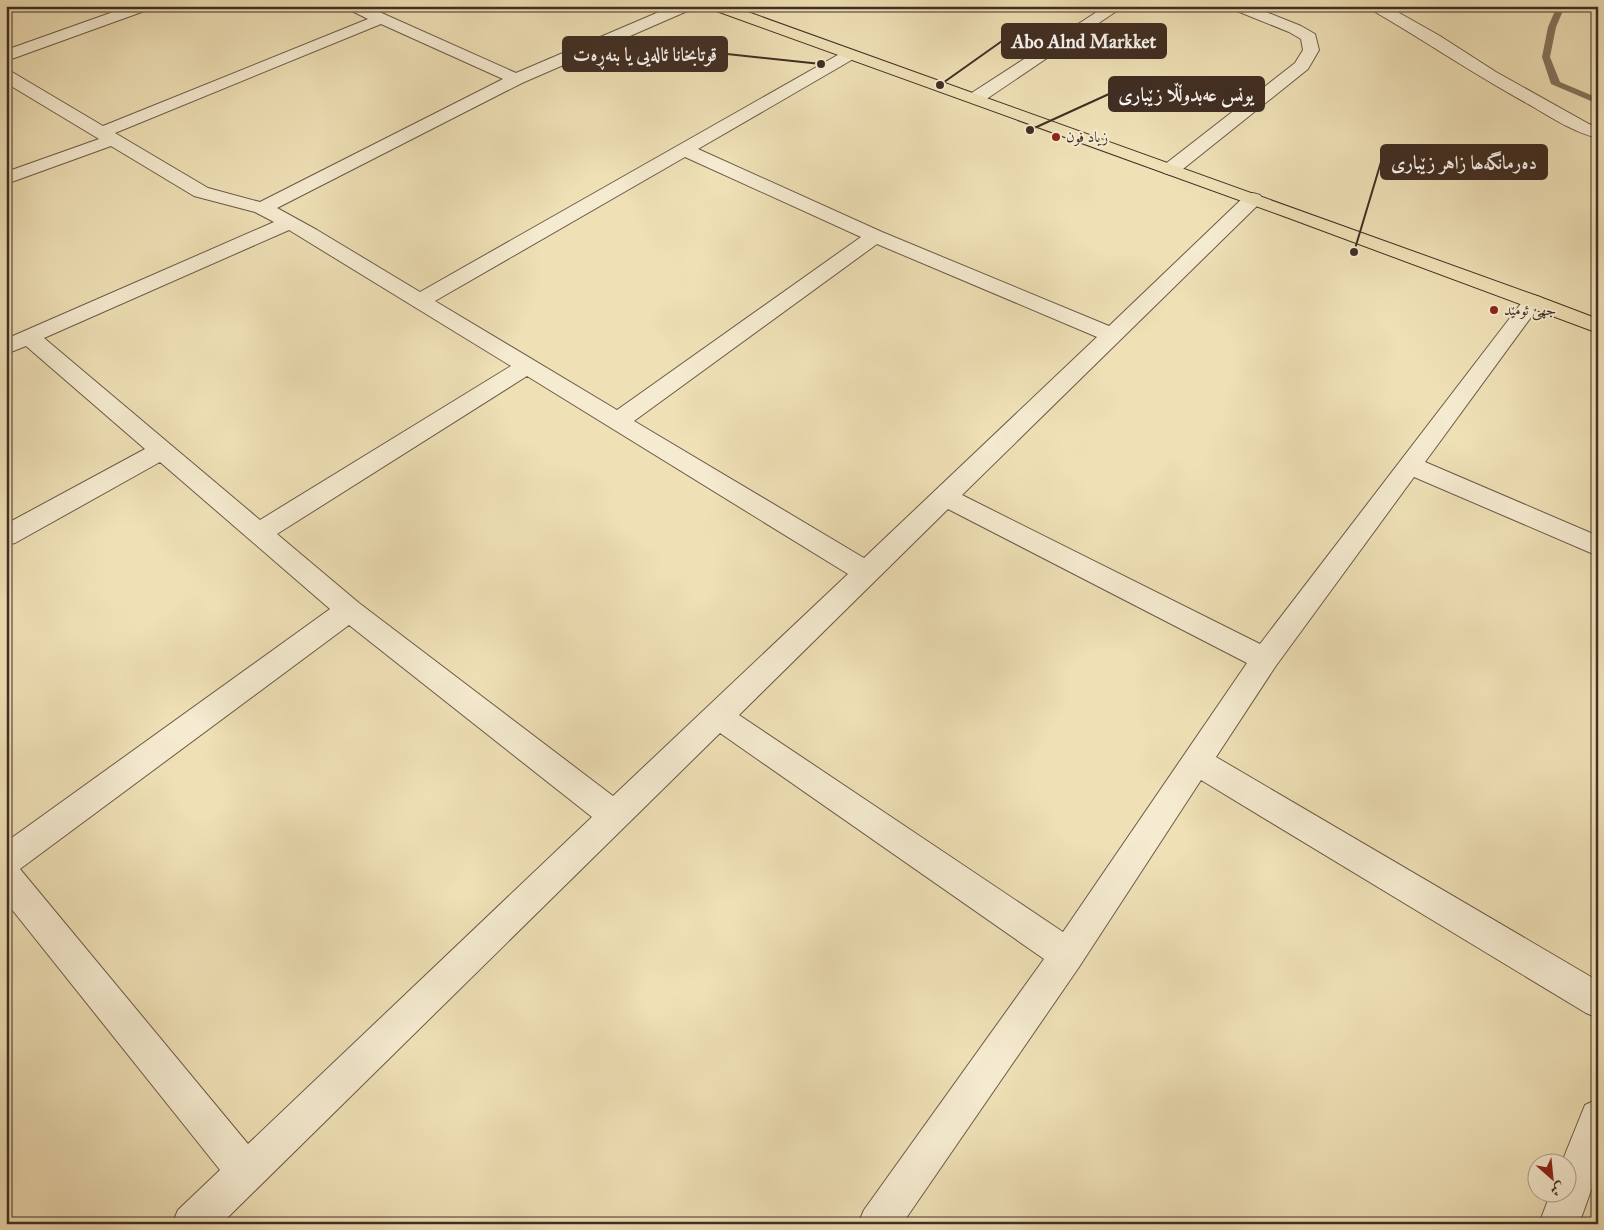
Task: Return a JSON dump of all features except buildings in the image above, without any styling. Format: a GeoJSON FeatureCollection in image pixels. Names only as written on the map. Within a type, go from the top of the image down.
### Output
{"type":"FeatureCollection","features":[{"type":"Feature","properties":{"kind":"main road"},"geometry":{"type":"LineString","coordinates":[[716,6],[849,55],[976,98],[1533,301],[1598,327]]}},
{"type":"Feature","properties":{"kind":"street"},"geometry":{"type":"LineString","coordinates":[[6,56],[144,6]]}},
{"type":"Feature","properties":{"kind":"street"},"geometry":{"type":"LineString","coordinates":[[353,6],[516,79]]}},
{"type":"Feature","properties":{"kind":"street"},"geometry":{"type":"LineString","coordinates":[[262,208],[516,79],[687,6]]}},
{"type":"Feature","properties":{"kind":"street"},"geometry":{"type":"LineString","coordinates":[[976,98],[1117,6]]}},
{"type":"Feature","properties":{"kind":"street"},"geometry":{"type":"LineString","coordinates":[[1171,169],[1302,66],[1311,50],[1309,37],[1295,29],[1237,6]]}},
{"type":"Feature","properties":{"kind":"street"},"geometry":{"type":"LineString","coordinates":[[1375,6],[1434,39],[1490,76],[1583,128],[1598,133]]}},
{"type":"Feature","properties":{"kind":"street"},"geometry":{"type":"LineString","coordinates":[[6,178],[381,19]]}},
{"type":"Feature","properties":{"kind":"street"},"geometry":{"type":"LineString","coordinates":[[419,301],[849,55]]}},
{"type":"Feature","properties":{"kind":"street"},"geometry":{"type":"LineString","coordinates":[[6,76],[201,192],[262,208],[289,222],[867,573]]}},
{"type":"Feature","properties":{"kind":"street"},"geometry":{"type":"LineString","coordinates":[[684,149],[875,236],[1112,335]]}},
{"type":"Feature","properties":{"kind":"street"},"geometry":{"type":"LineString","coordinates":[[192,1224],[1253,199]]}},
{"type":"Feature","properties":{"kind":"street"},"geometry":{"type":"LineString","coordinates":[[289,222],[18,342],[161,451],[349,610],[615,816]]}},
{"type":"Feature","properties":{"kind":"street"},"geometry":{"type":"LineString","coordinates":[[618,421],[875,236]]}},
{"type":"Feature","properties":{"kind":"street"},"geometry":{"type":"LineString","coordinates":[[878,1224],[1067,955],[1265,659],[1533,301]]}},
{"type":"Feature","properties":{"kind":"street"},"geometry":{"type":"LineString","coordinates":[[259,534],[527,366]]}},
{"type":"Feature","properties":{"kind":"street"},"geometry":{"type":"LineString","coordinates":[[6,536],[161,451]]}},
{"type":"Feature","properties":{"kind":"street"},"geometry":{"type":"LineString","coordinates":[[1411,466],[1598,547]]}},
{"type":"Feature","properties":{"kind":"street"},"geometry":{"type":"LineString","coordinates":[[945,497],[1265,659]]}},
{"type":"Feature","properties":{"kind":"street"},"geometry":{"type":"LineString","coordinates":[[6,861],[349,610]]}},
{"type":"Feature","properties":{"kind":"street"},"geometry":{"type":"LineString","coordinates":[[718,716],[1067,955]]}},
{"type":"Feature","properties":{"kind":"street"},"geometry":{"type":"LineString","coordinates":[[1196,761],[1598,1001]]}},
{"type":"Feature","properties":{"kind":"street"},"geometry":{"type":"LineString","coordinates":[[6,877],[246,1172]]}},
{"type":"Feature","properties":{"kind":"street"},"geometry":{"type":"LineString","coordinates":[[1559,1224],[1598,1118]]}},
{"type":"Feature","properties":{"kind":"waterway"},"geometry":{"type":"LineString","coordinates":[[1561,6],[1552,27],[1546,57],[1556,84],[1598,101]]}},
{"type":"Feature","properties":{"kind":"place","name":"قوتابخانا ئالەیی یا بنەڕەت"},"geometry":{"type":"Point","coordinates":[821,64]}},
{"type":"Feature","properties":{"kind":"place","name":"Abo Alnd Markket"},"geometry":{"type":"Point","coordinates":[940,85]}},
{"type":"Feature","properties":{"kind":"place","name":"یونس عەبدوڵڵا زێباری"},"geometry":{"type":"Point","coordinates":[1030,130]}},
{"type":"Feature","properties":{"kind":"place","name":"زياد فون"},"geometry":{"type":"Point","coordinates":[1056,137]}},
{"type":"Feature","properties":{"kind":"place","name":"دەرمانگەھا زاهر زێباری"},"geometry":{"type":"Point","coordinates":[1354,252]}},
{"type":"Feature","properties":{"kind":"place","name":"جھێ ئومێد"},"geometry":{"type":"Point","coordinates":[1494,310]}}]}
